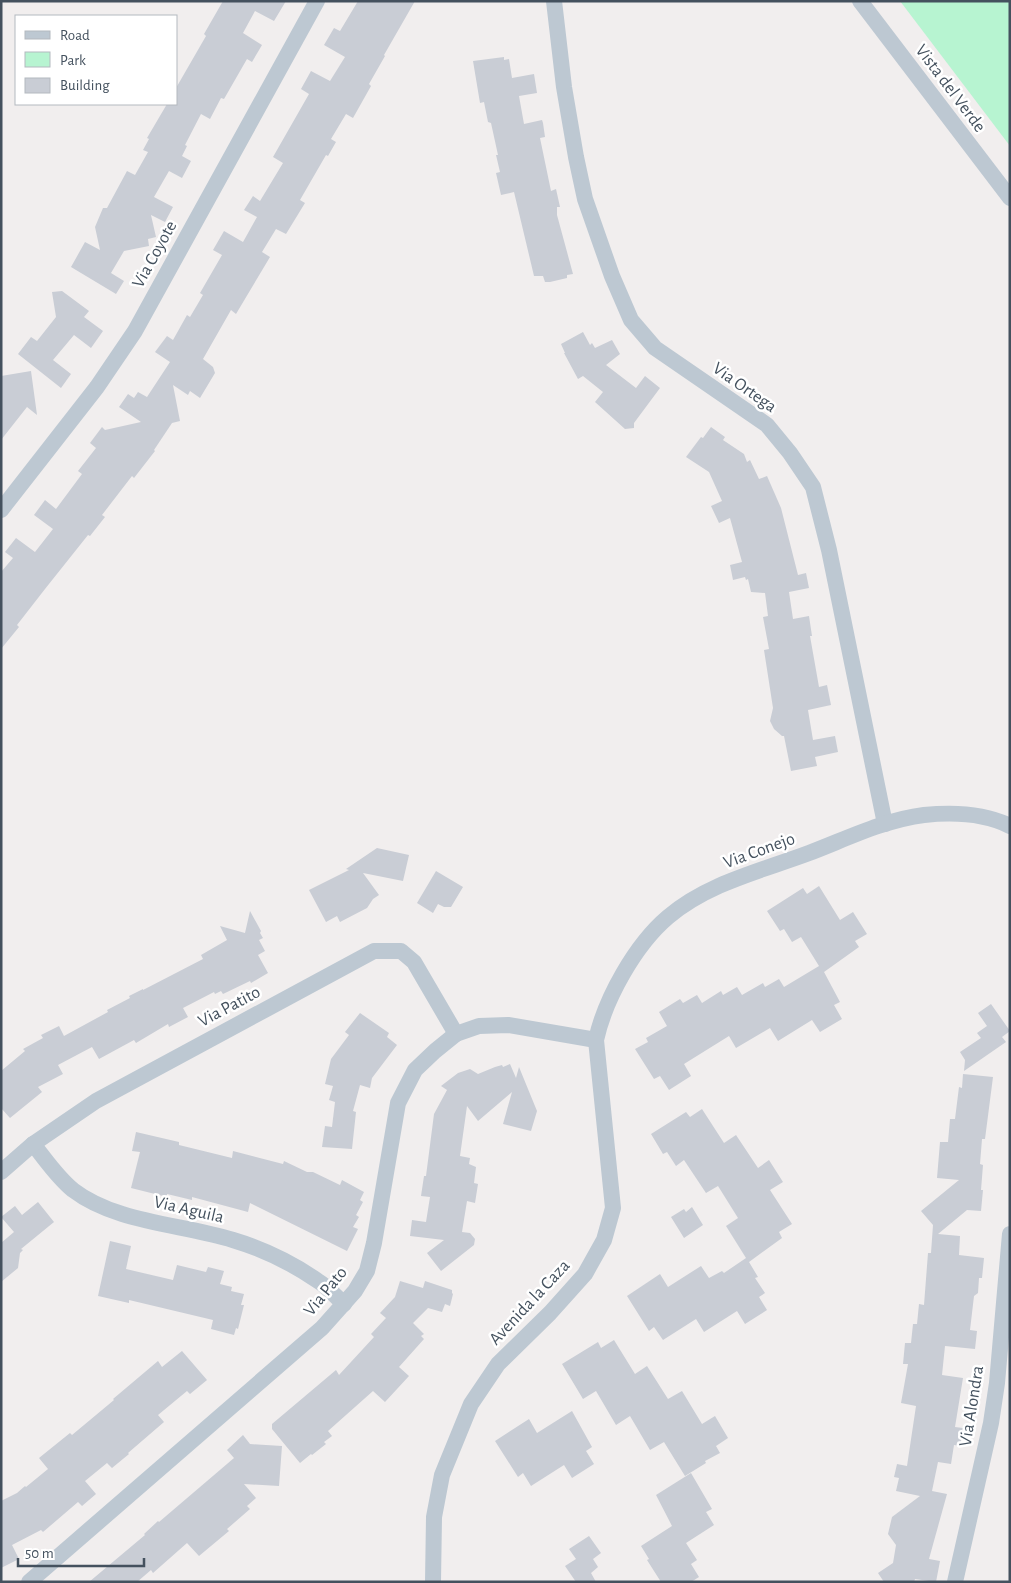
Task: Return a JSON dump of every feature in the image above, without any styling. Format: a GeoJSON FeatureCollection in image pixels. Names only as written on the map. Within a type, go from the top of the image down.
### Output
{"type":"FeatureCollection","features":[{"type":"Feature","properties":{"kind":"street","name":"Via Coyote"},"geometry":{"type":"LineString","coordinates":[[1,510],[96,387],[135,332],[317,1]]}},
{"type":"Feature","properties":{"kind":"street","name":"Via Ortega"},"geometry":{"type":"LineString","coordinates":[[554,1],[564,86],[585,199],[612,276],[631,320],[655,348],[767,425],[790,453],[813,487],[829,550],[886,824]]}},
{"type":"Feature","properties":{"kind":"street","name":"Vista del Verde"},"geometry":{"type":"LineString","coordinates":[[860,1],[1010,198]]}},
{"type":"Feature","properties":{"kind":"street","name":"Via Conejo"},"geometry":{"type":"LineString","coordinates":[[596,1040],[600,1021],[628,964],[648,938],[667,918],[695,898],[741,877],[886,824],[924,815],[959,814],[995,819],[1010,826]]}},
{"type":"Feature","properties":{"kind":"street","name":"Via Patito"},"geometry":{"type":"LineString","coordinates":[[1,1172],[33,1144],[96,1101],[374,951],[401,951],[414,962],[456,1034]]}},
{"type":"Feature","properties":{"kind":"street","name":"Via Pato"},"geometry":{"type":"LineString","coordinates":[[29,1582],[322,1328],[355,1291],[367,1271],[374,1243],[398,1103],[415,1070],[434,1051],[456,1034],[479,1026],[508,1025],[596,1040]]}},
{"type":"Feature","properties":{"kind":"street","name":"Avenida la Caza"},"geometry":{"type":"LineString","coordinates":[[433,1582],[434,1517],[442,1475],[471,1404],[498,1364],[550,1313],[585,1274],[604,1240],[613,1208],[596,1040]]}},
{"type":"Feature","properties":{"kind":"street","name":"Via Aguila"},"geometry":{"type":"LineString","coordinates":[[33,1144],[73,1190],[94,1202],[121,1214],[232,1239],[271,1253],[320,1282],[344,1304]]}},
{"type":"Feature","properties":{"kind":"street","name":"Via Alondra"},"geometry":{"type":"LineString","coordinates":[[955,1582],[991,1424],[997,1383],[1010,1234]]}},
{"type":"Feature","properties":{"kind":"green space"},"geometry":{"type":"Polygon","coordinates":[[[900,1],[1010,1],[1010,146],[900,1]]]}},
{"type":"Feature","properties":{"kind":"building"},"geometry":{"type":"Polygon","coordinates":[[[223,1],[286,1],[274,21],[255,11],[243,33],[262,45],[252,62],[247,59],[224,99],[221,98],[210,119],[201,114],[185,145],[187,146],[182,156],[191,161],[182,178],[169,171],[154,197],[173,207],[165,222],[151,215],[156,237],[148,239],[149,246],[124,251],[111,273],[124,281],[116,294],[71,267],[85,242],[100,250],[95,227],[103,208],[107,208],[127,171],[135,175],[148,152],[143,150],[149,139],[147,138],[166,105],[178,105],[178,85],[206,36],[204,34],[223,1]]]}},
{"type":"Feature","properties":{"kind":"building"},"geometry":{"type":"Polygon","coordinates":[[[358,1],[415,1],[384,55],[369,84],[371,86],[353,118],[346,114],[331,139],[336,142],[328,156],[326,155],[300,200],[305,203],[286,234],[276,229],[262,252],[270,257],[236,314],[231,310],[203,359],[213,367],[215,373],[200,398],[190,391],[188,395],[173,385],[180,421],[172,423],[155,451],[134,478],[132,476],[102,515],[105,517],[90,536],[88,535],[45,589],[17,625],[19,627],[1,649],[1,572],[13,558],[5,552],[16,538],[35,552],[53,529],[34,515],[45,500],[56,509],[82,474],[78,471],[96,448],[90,443],[102,427],[105,430],[141,422],[119,407],[128,394],[134,398],[138,392],[147,397],[170,362],[155,352],[167,336],[173,340],[187,315],[190,317],[203,295],[200,293],[222,255],[213,250],[224,231],[243,242],[257,217],[244,210],[253,196],[260,201],[283,163],[273,157],[309,94],[301,89],[311,71],[330,81],[345,57],[324,45],[334,28],[340,31],[358,1]]]}},
{"type":"Feature","properties":{"kind":"building"},"geometry":{"type":"Polygon","coordinates":[[[504,57],[504,60],[509,59],[512,78],[534,74],[537,93],[519,96],[524,124],[542,120],[543,123],[545,137],[540,138],[551,191],[556,189],[560,207],[557,207],[557,215],[573,274],[567,275],[567,278],[545,282],[543,276],[534,276],[514,192],[501,195],[496,173],[500,172],[496,155],[498,155],[484,102],[480,103],[473,61],[504,57]]]}},
{"type":"Feature","properties":{"kind":"building"},"geometry":{"type":"Polygon","coordinates":[[[62,291],[89,311],[84,317],[103,331],[91,348],[74,335],[53,360],[71,374],[61,388],[18,354],[31,337],[37,341],[56,317],[52,292],[62,291]]]}},
{"type":"Feature","properties":{"kind":"building"},"geometry":{"type":"Polygon","coordinates":[[[583,332],[590,345],[592,343],[595,348],[612,340],[620,354],[606,365],[636,388],[645,376],[660,388],[634,423],[634,428],[625,429],[595,402],[603,392],[583,376],[578,379],[564,353],[561,344],[583,332]]]}},
{"type":"Feature","properties":{"kind":"building"},"geometry":{"type":"Polygon","coordinates":[[[31,371],[37,415],[27,407],[1,440],[1,376],[31,371]]]}},
{"type":"Feature","properties":{"kind":"building"},"geometry":{"type":"Polygon","coordinates":[[[711,427],[725,437],[723,440],[744,454],[747,462],[750,460],[759,479],[767,476],[781,508],[798,575],[806,573],[809,588],[789,592],[793,619],[809,616],[812,636],[810,636],[819,687],[827,685],[831,705],[808,710],[813,740],[835,736],[838,752],[815,757],[817,766],[791,771],[784,736],[774,729],[770,721],[773,708],[764,650],[769,649],[763,617],[768,616],[765,593],[751,592],[748,579],[746,580],[745,577],[733,580],[730,565],[742,562],[730,518],[719,523],[711,506],[722,501],[709,472],[686,457],[711,427]]]}},
{"type":"Feature","properties":{"kind":"building"},"geometry":{"type":"Polygon","coordinates":[[[377,848],[409,855],[403,881],[363,873],[379,895],[373,899],[367,908],[340,922],[337,916],[326,922],[309,890],[349,870],[346,869],[377,848]]]}},
{"type":"Feature","properties":{"kind":"building"},"geometry":{"type":"Polygon","coordinates":[[[436,871],[463,887],[451,907],[444,907],[438,904],[433,913],[417,903],[436,871]]]}},
{"type":"Feature","properties":{"kind":"building"},"geometry":{"type":"Polygon","coordinates":[[[819,886],[840,920],[853,912],[867,934],[855,941],[859,947],[824,972],[840,1002],[834,1005],[842,1019],[820,1032],[812,1020],[778,1041],[770,1028],[736,1048],[729,1036],[684,1064],[691,1076],[669,1090],[660,1076],[654,1079],[635,1049],[648,1042],[646,1038],[667,1026],[659,1012],[680,999],[683,1003],[697,995],[702,1003],[721,991],[723,995],[737,987],[742,995],[763,983],[765,987],[779,979],[784,987],[819,966],[801,937],[792,942],[784,929],[780,931],[767,911],[803,888],[807,894],[819,886]]]}},
{"type":"Feature","properties":{"kind":"building"},"geometry":{"type":"Polygon","coordinates":[[[250,911],[261,931],[260,933],[263,938],[259,940],[265,951],[258,955],[268,973],[251,983],[250,981],[223,994],[221,991],[215,994],[214,992],[183,1008],[188,1017],[169,1027],[168,1024],[136,1043],[134,1040],[99,1059],[92,1047],[58,1065],[63,1074],[38,1087],[42,1092],[10,1118],[1,1108],[1,1071],[25,1051],[23,1049],[43,1038],[41,1035],[59,1026],[64,1036],[108,1012],[107,1010],[130,998],[129,996],[203,959],[201,955],[227,940],[220,926],[245,933],[250,911]]]}},
{"type":"Feature","properties":{"kind":"building"},"geometry":{"type":"Polygon","coordinates":[[[991,1004],[1010,1031],[1002,1037],[1006,1042],[964,1071],[965,1060],[960,1052],[981,1038],[977,1033],[987,1026],[978,1013],[991,1004]]]}},
{"type":"Feature","properties":{"kind":"building"},"geometry":{"type":"Polygon","coordinates":[[[360,1013],[389,1033],[387,1037],[397,1045],[372,1078],[370,1088],[360,1085],[353,1111],[356,1112],[352,1149],[322,1147],[325,1126],[332,1127],[335,1102],[329,1100],[333,1086],[325,1084],[331,1059],[349,1035],[345,1032],[360,1013]]]}},
{"type":"Feature","properties":{"kind":"building"},"geometry":{"type":"Polygon","coordinates":[[[510,1064],[516,1078],[519,1067],[537,1111],[531,1131],[503,1124],[512,1092],[478,1121],[467,1106],[460,1156],[470,1158],[469,1164],[476,1167],[474,1183],[478,1184],[475,1203],[467,1201],[462,1232],[470,1233],[475,1239],[474,1245],[441,1271],[427,1253],[444,1240],[410,1236],[412,1220],[426,1222],[430,1197],[421,1196],[424,1176],[426,1176],[434,1114],[447,1090],[441,1086],[458,1073],[470,1069],[478,1074],[495,1067],[502,1065],[503,1067],[510,1064]]]}},
{"type":"Feature","properties":{"kind":"building"},"geometry":{"type":"Polygon","coordinates":[[[963,1074],[993,1077],[985,1139],[982,1139],[980,1164],[983,1165],[981,1190],[983,1190],[981,1211],[967,1210],[938,1234],[960,1236],[959,1255],[984,1258],[982,1278],[979,1278],[978,1293],[974,1296],[970,1330],[977,1331],[975,1349],[945,1346],[942,1375],[963,1378],[955,1427],[963,1428],[960,1446],[954,1445],[951,1464],[938,1462],[932,1491],[947,1494],[929,1559],[940,1561],[936,1582],[915,1579],[914,1582],[884,1582],[878,1573],[893,1563],[896,1545],[888,1534],[892,1517],[920,1496],[896,1491],[899,1478],[894,1477],[897,1464],[907,1466],[916,1406],[901,1403],[908,1364],[903,1364],[905,1343],[911,1343],[913,1324],[917,1324],[919,1304],[924,1305],[928,1253],[931,1253],[933,1225],[921,1211],[959,1180],[937,1178],[940,1142],[948,1142],[950,1119],[955,1119],[959,1087],[962,1088],[963,1074]]]}},
{"type":"Feature","properties":{"kind":"building"},"geometry":{"type":"Polygon","coordinates":[[[702,1109],[724,1143],[736,1135],[758,1168],[769,1160],[783,1182],[770,1190],[792,1224],[779,1232],[782,1238],[749,1262],[758,1277],[755,1278],[765,1293],[759,1297],[767,1310],[745,1324],[737,1311],[704,1332],[696,1319],[663,1340],[654,1327],[649,1331],[627,1296],[660,1274],[668,1287],[701,1266],[709,1278],[722,1271],[724,1273],[746,1258],[726,1226],[738,1218],[718,1186],[706,1193],[684,1160],[676,1166],[667,1152],[663,1154],[651,1134],[686,1112],[690,1117],[702,1109]]]}},
{"type":"Feature","properties":{"kind":"building"},"geometry":{"type":"Polygon","coordinates":[[[136,1132],[179,1142],[179,1145],[232,1158],[233,1151],[283,1164],[284,1161],[340,1185],[342,1180],[364,1192],[360,1200],[363,1202],[356,1215],[359,1217],[353,1227],[358,1229],[347,1251],[250,1203],[248,1212],[192,1197],[192,1200],[167,1194],[167,1197],[131,1188],[140,1152],[132,1151],[136,1132]]]}},
{"type":"Feature","properties":{"kind":"building"},"geometry":{"type":"Polygon","coordinates":[[[38,1202],[54,1222],[21,1249],[23,1250],[20,1253],[18,1268],[1,1282],[1,1243],[14,1232],[1,1217],[15,1206],[22,1215],[38,1202]]]}},
{"type":"Feature","properties":{"kind":"building"},"geometry":{"type":"Polygon","coordinates":[[[692,1207],[703,1225],[684,1238],[671,1217],[684,1209],[686,1212],[692,1207]]]}},
{"type":"Feature","properties":{"kind":"building"},"geometry":{"type":"Polygon","coordinates":[[[110,1241],[131,1246],[126,1269],[173,1280],[177,1265],[206,1272],[208,1267],[224,1271],[220,1284],[232,1287],[231,1291],[244,1294],[241,1305],[244,1305],[238,1329],[236,1328],[234,1335],[211,1329],[213,1320],[129,1300],[129,1303],[98,1296],[110,1241]]]}},
{"type":"Feature","properties":{"kind":"building"},"geometry":{"type":"Polygon","coordinates":[[[400,1281],[423,1288],[425,1281],[452,1290],[450,1306],[445,1304],[442,1312],[428,1308],[413,1323],[424,1334],[421,1336],[424,1339],[399,1367],[409,1376],[385,1402],[373,1391],[328,1431],[332,1436],[324,1442],[326,1444],[300,1463],[272,1429],[272,1424],[336,1370],[339,1375],[374,1337],[371,1334],[386,1318],[380,1313],[395,1297],[400,1281]]]}},
{"type":"Feature","properties":{"kind":"building"},"geometry":{"type":"Polygon","coordinates":[[[614,1340],[635,1374],[647,1366],[668,1399],[682,1391],[702,1424],[715,1416],[728,1438],[716,1446],[720,1453],[705,1461],[706,1463],[685,1476],[664,1442],[650,1450],[630,1416],[616,1425],[596,1391],[583,1399],[562,1364],[598,1342],[601,1348],[614,1340]]]}},
{"type":"Feature","properties":{"kind":"building"},"geometry":{"type":"Polygon","coordinates":[[[182,1351],[207,1380],[190,1394],[187,1391],[158,1415],[164,1422],[129,1454],[112,1468],[107,1463],[85,1481],[96,1494],[82,1506],[78,1502],[43,1532],[41,1530],[12,1545],[19,1559],[1,1568],[1,1501],[26,1487],[48,1469],[39,1458],[70,1433],[72,1435],[158,1361],[162,1367],[182,1351]]]}},
{"type":"Feature","properties":{"kind":"building"},"geometry":{"type":"Polygon","coordinates":[[[572,1411],[592,1447],[586,1451],[594,1464],[572,1478],[564,1465],[531,1486],[523,1473],[518,1477],[495,1441],[529,1419],[537,1433],[572,1411]]]}},
{"type":"Feature","properties":{"kind":"building"},"geometry":{"type":"Polygon","coordinates":[[[243,1435],[250,1444],[282,1446],[279,1486],[244,1484],[256,1498],[247,1506],[250,1509],[227,1529],[229,1531],[199,1556],[187,1543],[153,1573],[151,1570],[137,1582],[89,1582],[145,1535],[158,1521],[234,1458],[227,1450],[243,1435]]]}},
{"type":"Feature","properties":{"kind":"building"},"geometry":{"type":"Polygon","coordinates":[[[691,1473],[712,1509],[706,1512],[714,1525],[686,1543],[697,1560],[691,1564],[699,1577],[691,1582],[661,1582],[647,1560],[649,1559],[641,1546],[672,1526],[656,1495],[691,1473]]]}},
{"type":"Feature","properties":{"kind":"building"},"geometry":{"type":"Polygon","coordinates":[[[589,1536],[601,1553],[593,1559],[598,1567],[591,1573],[596,1582],[576,1582],[565,1566],[576,1559],[569,1549],[589,1536]]]}}]}
